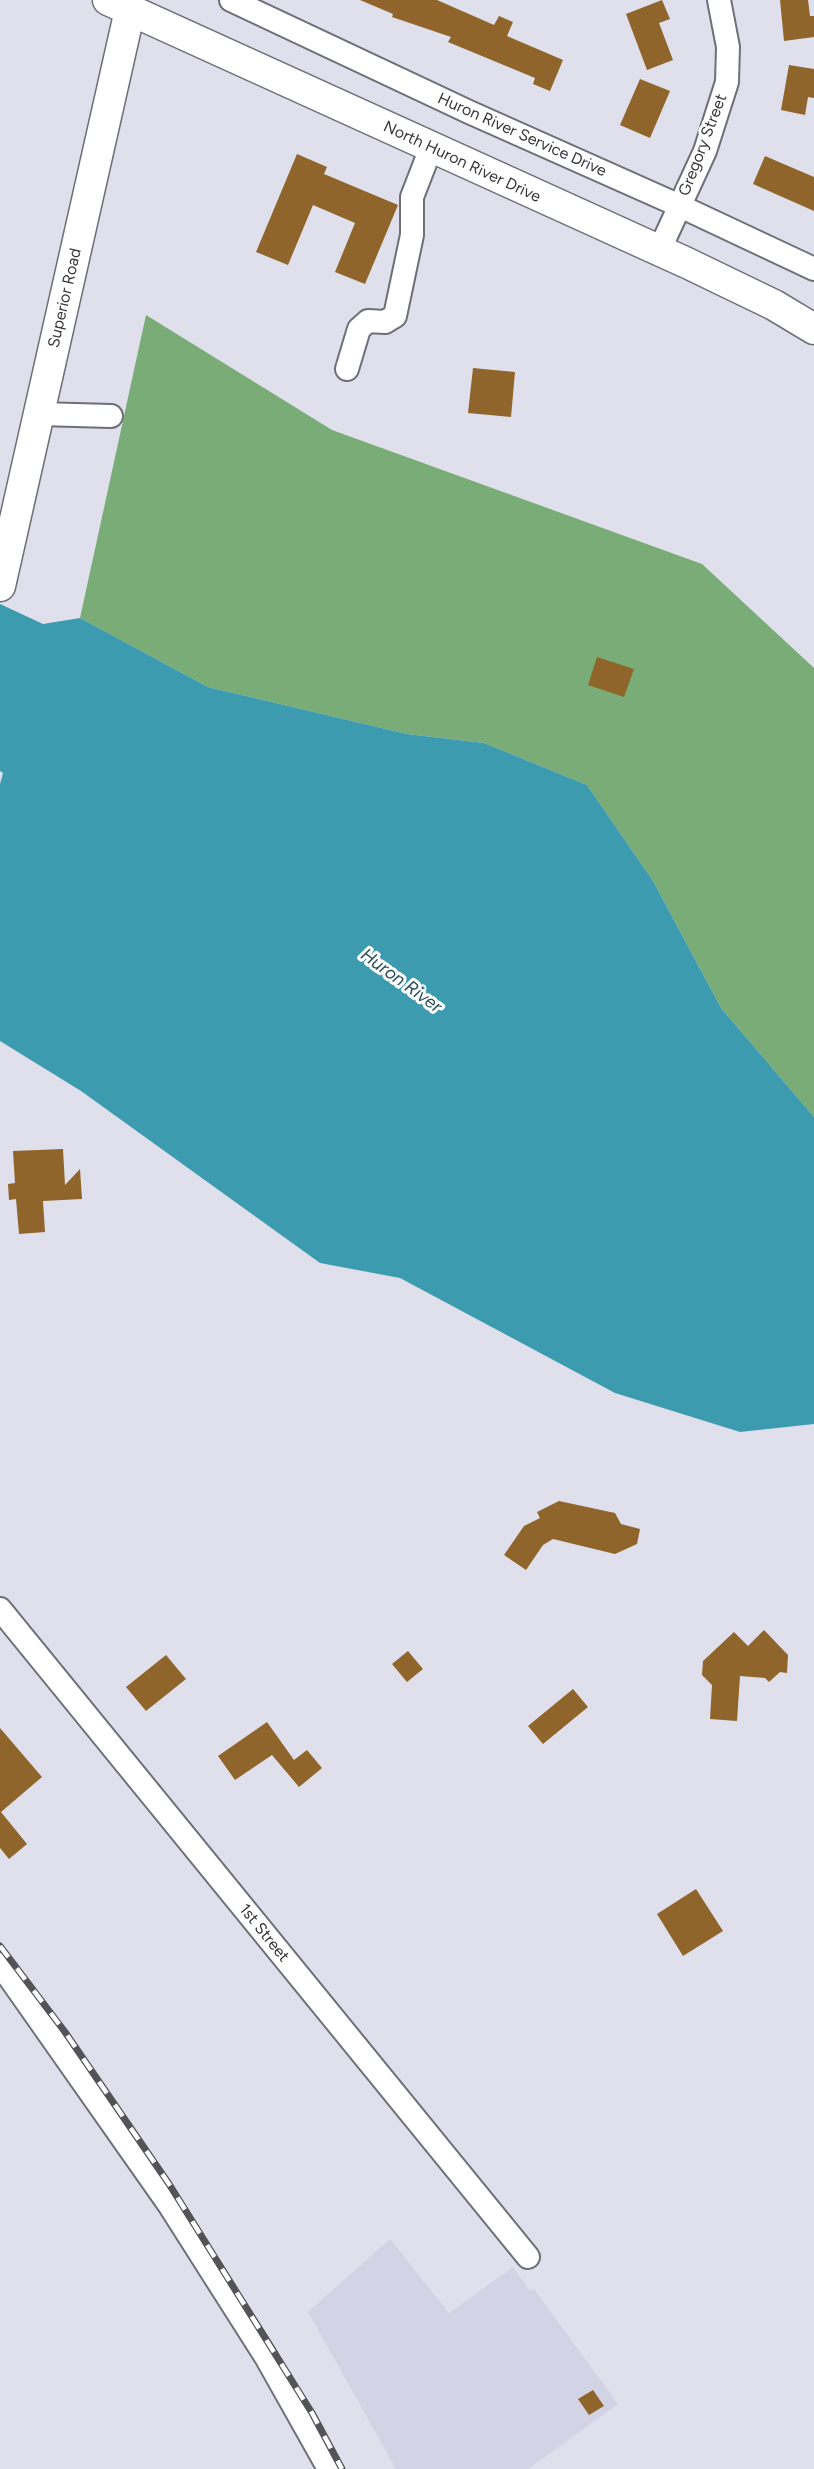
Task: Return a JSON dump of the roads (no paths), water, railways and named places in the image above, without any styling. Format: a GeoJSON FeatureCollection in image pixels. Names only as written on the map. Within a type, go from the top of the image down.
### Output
{"type":"FeatureCollection","features":[{"type":"Feature","properties":{"kind":"main road","name":"North Huron River Drive"},"geometry":{"type":"LineString","coordinates":[[119,5],[774,305],[814,329]]}},
{"type":"Feature","properties":{"kind":"main road","name":"Superior Road"},"geometry":{"type":"LineString","coordinates":[[1,584],[39,414],[119,5]]}},
{"type":"Feature","properties":{"kind":"street","name":"Huron River Service Drive"},"geometry":{"type":"LineString","coordinates":[[231,0],[469,112],[680,206],[814,269]]}},
{"type":"Feature","properties":{"kind":"street","name":"Gregory Street"},"geometry":{"type":"LineString","coordinates":[[658,251],[705,151],[727,82],[729,47],[718,0]]}},
{"type":"Feature","properties":{"kind":"street"},"geometry":{"type":"LineString","coordinates":[[347,369],[359,329],[368,321],[385,322],[395,316],[412,235],[412,197],[431,148]]}},
{"type":"Feature","properties":{"kind":"street"},"geometry":{"type":"LineString","coordinates":[[39,414],[111,416]]}},
{"type":"Feature","properties":{"kind":"street","name":"1st Street"},"geometry":{"type":"LineString","coordinates":[[0,1608],[528,2257]]}},
{"type":"Feature","properties":{"kind":"street"},"geometry":{"type":"LineString","coordinates":[[0,1964],[170,2206],[266,2357],[329,2469]]}},
{"type":"Feature","properties":{"kind":"water","name":"Huron River"},"geometry":{"type":"Polygon","coordinates":[[[0,604],[43,624],[80,618],[208,687],[407,734],[484,743],[587,785],[653,881],[721,1008],[814,1117],[814,1424],[740,1432],[615,1393],[400,1278],[320,1263],[81,1091],[0,1041],[0,784],[3,773],[0,771],[0,604]]]}},
{"type":"Feature","properties":{"kind":"railway"},"geometry":{"type":"LineString","coordinates":[[0,1946],[65,2032],[169,2184],[312,2413],[342,2469]]}}]}
